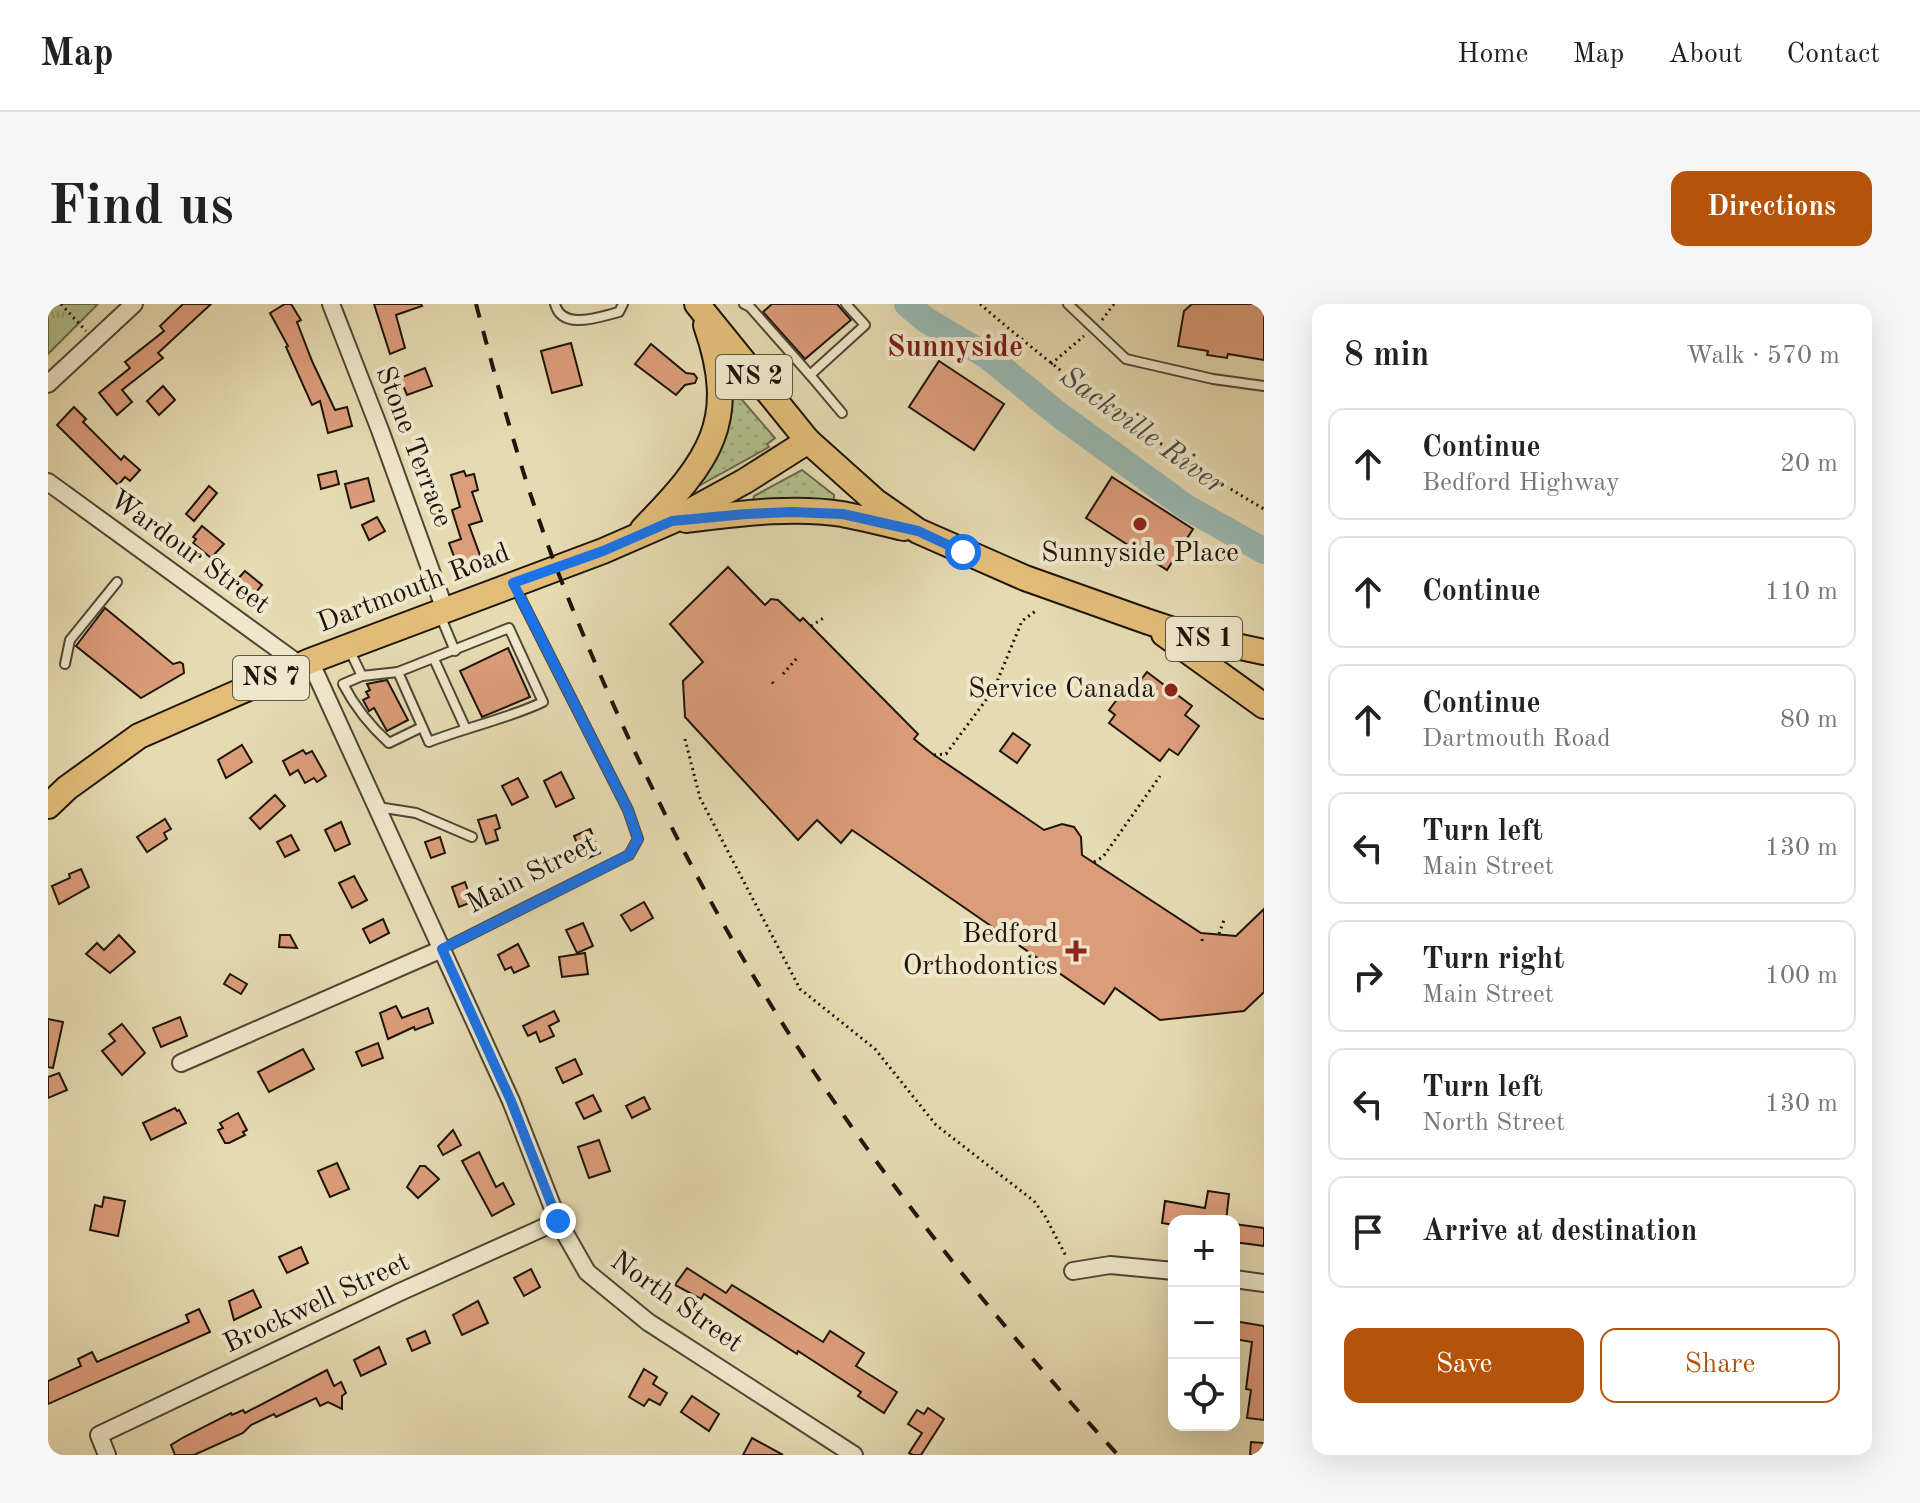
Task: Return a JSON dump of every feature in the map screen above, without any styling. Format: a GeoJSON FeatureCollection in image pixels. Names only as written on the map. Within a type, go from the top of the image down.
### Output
{"type":"FeatureCollection","features":[{"type":"Feature","properties":{"kind":"main road","name":"NS 2"},"geometry":{"type":"LineString","coordinates":[[699,306],[808,441],[875,501],[918,531],[1025,578],[1146,621],[1264,706]]}},
{"type":"Feature","properties":{"kind":"main road"},"geometry":{"type":"LineString","coordinates":[[633,538],[685,485],[709,447],[717,423],[720,380],[716,352],[699,306]]}},
{"type":"Feature","properties":{"kind":"main road","name":"Dartmouth Road"},"geometry":{"type":"LineString","coordinates":[[48,806],[67,788],[139,736],[305,663],[672,521],[745,481],[808,441]]}},
{"type":"Feature","properties":{"kind":"main road"},"geometry":{"type":"LineString","coordinates":[[672,521],[813,512],[843,514],[918,531]]}},
{"type":"Feature","properties":{"kind":"main road","name":"NS 1"},"geometry":{"type":"LineString","coordinates":[[1146,621],[1194,637],[1264,652]]}},
{"type":"Feature","properties":{"kind":"street"},"geometry":{"type":"LineString","coordinates":[[48,384],[134,304]]}},
{"type":"Feature","properties":{"kind":"street","name":"Stone Terrace"},"geometry":{"type":"LineString","coordinates":[[331,304],[380,430],[442,611]]}},
{"type":"Feature","properties":{"kind":"street","name":"Wardour Street"},"geometry":{"type":"LineString","coordinates":[[48,482],[305,663]]}},
{"type":"Feature","properties":{"kind":"street","name":"North Street"},"geometry":{"type":"LineString","coordinates":[[305,663],[377,807],[511,1101],[558,1221],[587,1272],[648,1322],[854,1455]]}},
{"type":"Feature","properties":{"kind":"street","name":"Main Street"},"geometry":{"type":"LineString","coordinates":[[181,1063],[442,949]]}},
{"type":"Feature","properties":{"kind":"street","name":"Brockwell Street"},"geometry":{"type":"LineString","coordinates":[[107,1455],[99,1435],[558,1221]]}},
{"type":"Feature","properties":{"kind":"street"},"geometry":{"type":"LineString","coordinates":[[1073,1271],[1110,1265],[1168,1270]]}},
{"type":"Feature","properties":{"kind":"street"},"geometry":{"type":"LineString","coordinates":[[1240,1280],[1264,1283]]}},
{"type":"Feature","properties":{"kind":"lane"},"geometry":{"type":"LineString","coordinates":[[555,304],[556,310],[565,318],[588,320],[619,312],[623,304]]}},
{"type":"Feature","properties":{"kind":"lane"},"geometry":{"type":"LineString","coordinates":[[810,375],[865,325],[846,304]]}},
{"type":"Feature","properties":{"kind":"lane"},"geometry":{"type":"LineString","coordinates":[[1068,304],[1126,359],[1213,379],[1264,386]]}},
{"type":"Feature","properties":{"kind":"lane"},"geometry":{"type":"LineString","coordinates":[[749,305],[842,413]]}},
{"type":"Feature","properties":{"kind":"lane"},"geometry":{"type":"LineString","coordinates":[[65,664],[70,640],[117,582]]}},
{"type":"Feature","properties":{"kind":"lane","name":"Main Street"},"geometry":{"type":"LineString","coordinates":[[442,949],[629,855],[638,839],[628,810],[513,583]]}},
{"type":"Feature","properties":{"kind":"lane"},"geometry":{"type":"LineString","coordinates":[[442,611],[455,651]]}},
{"type":"Feature","properties":{"kind":"lane"},"geometry":{"type":"LineString","coordinates":[[398,672],[429,742],[543,702],[509,628],[398,672],[362,676],[343,684],[353,704],[389,743],[422,727]]}},
{"type":"Feature","properties":{"kind":"lane"},"geometry":{"type":"LineString","coordinates":[[348,646],[362,676]]}},
{"type":"Feature","properties":{"kind":"lane"},"geometry":{"type":"LineString","coordinates":[[434,659],[465,727]]}},
{"type":"Feature","properties":{"kind":"lane"},"geometry":{"type":"LineString","coordinates":[[377,807],[416,813],[472,837]]}},
{"type":"Feature","properties":{"kind":"path"},"geometry":{"type":"LineString","coordinates":[[61,304],[94,339]]}},
{"type":"Feature","properties":{"kind":"path"},"geometry":{"type":"LineString","coordinates":[[980,304],[1089,394],[1226,488],[1264,509]]}},
{"type":"Feature","properties":{"kind":"path"},"geometry":{"type":"LineString","coordinates":[[934,755],[946,754],[994,689],[1022,621],[1037,610]]}},
{"type":"Feature","properties":{"kind":"path"},"geometry":{"type":"LineString","coordinates":[[811,626],[825,617]]}},
{"type":"Feature","properties":{"kind":"path"},"geometry":{"type":"LineString","coordinates":[[783,674],[798,657]]}},
{"type":"Feature","properties":{"kind":"path"},"geometry":{"type":"LineString","coordinates":[[685,739],[700,798],[800,989],[875,1049],[936,1125],[1034,1201],[1073,1271]]}},
{"type":"Feature","properties":{"kind":"path"},"geometry":{"type":"LineString","coordinates":[[1094,862],[1103,857],[1160,776]]}},
{"type":"Feature","properties":{"kind":"path"},"geometry":{"type":"LineString","coordinates":[[1219,934],[1225,917]]}},
{"type":"Feature","properties":{"kind":"path"},"geometry":{"type":"LineString","coordinates":[[1202,939],[1203,945]]}},
{"type":"Feature","properties":{"kind":"green space"},"geometry":{"type":"Polygon","coordinates":[[[48,304],[98,304],[48,354],[48,304]]]}},
{"type":"Feature","properties":{"kind":"green space"},"geometry":{"type":"Polygon","coordinates":[[[730,386],[775,438],[767,444],[769,447],[697,487],[730,386]]]}},
{"type":"Feature","properties":{"kind":"green space"},"geometry":{"type":"Polygon","coordinates":[[[802,470],[834,495],[834,502],[753,500],[754,496],[802,470]]]}},
{"type":"Feature","properties":{"kind":"building"},"geometry":{"type":"Polygon","coordinates":[[[183,304],[211,304],[158,353],[163,358],[122,390],[132,402],[117,415],[99,393],[130,368],[125,362],[164,331],[160,326],[183,304]]]}},
{"type":"Feature","properties":{"kind":"building"},"geometry":{"type":"Polygon","coordinates":[[[291,304],[301,320],[297,322],[335,410],[347,407],[352,426],[328,433],[320,401],[312,405],[288,346],[270,313],[291,304]]]}},
{"type":"Feature","properties":{"kind":"building"},"geometry":{"type":"Polygon","coordinates":[[[374,304],[421,304],[396,315],[405,348],[390,354],[374,304]]]}},
{"type":"Feature","properties":{"kind":"building"},"geometry":{"type":"Polygon","coordinates":[[[772,304],[837,304],[851,320],[805,359],[763,312],[772,304]]]}},
{"type":"Feature","properties":{"kind":"building"},"geometry":{"type":"Polygon","coordinates":[[[1192,304],[1264,304],[1264,360],[1228,354],[1227,358],[1207,355],[1208,351],[1178,346],[1184,311],[1192,304]]]}},
{"type":"Feature","properties":{"kind":"building"},"geometry":{"type":"Polygon","coordinates":[[[571,343],[582,385],[552,393],[541,351],[571,343]]]}},
{"type":"Feature","properties":{"kind":"building"},"geometry":{"type":"Polygon","coordinates":[[[651,344],[686,373],[694,374],[697,378],[695,383],[685,385],[676,395],[635,364],[651,344]]]}},
{"type":"Feature","properties":{"kind":"building"},"geometry":{"type":"Polygon","coordinates":[[[939,361],[1004,404],[974,450],[909,407],[939,361]]]}},
{"type":"Feature","properties":{"kind":"building"},"geometry":{"type":"Polygon","coordinates":[[[425,368],[432,386],[407,395],[400,378],[425,368]]]}},
{"type":"Feature","properties":{"kind":"building"},"geometry":{"type":"Polygon","coordinates":[[[163,386],[175,400],[159,415],[147,401],[163,386]]]}},
{"type":"Feature","properties":{"kind":"building"},"geometry":{"type":"Polygon","coordinates":[[[74,407],[86,419],[83,422],[121,460],[124,456],[140,470],[130,481],[125,477],[118,485],[57,425],[74,407]]]}},
{"type":"Feature","properties":{"kind":"building"},"geometry":{"type":"Polygon","coordinates":[[[336,471],[339,484],[321,489],[318,475],[336,471]]]}},
{"type":"Feature","properties":{"kind":"building"},"geometry":{"type":"Polygon","coordinates":[[[464,471],[466,476],[474,474],[478,490],[472,492],[482,521],[469,525],[481,558],[465,564],[462,557],[455,559],[449,543],[461,539],[452,510],[460,507],[451,475],[464,471]]]}},
{"type":"Feature","properties":{"kind":"building","name":"Sunnyside Place"},"geometry":{"type":"Polygon","coordinates":[[[1112,477],[1193,529],[1167,570],[1086,518],[1112,477]]]}},
{"type":"Feature","properties":{"kind":"building"},"geometry":{"type":"Polygon","coordinates":[[[368,478],[374,501],[351,508],[345,484],[368,478]]]}},
{"type":"Feature","properties":{"kind":"building"},"geometry":{"type":"Polygon","coordinates":[[[209,486],[217,493],[194,521],[186,514],[209,486]]]}},
{"type":"Feature","properties":{"kind":"building"},"geometry":{"type":"Polygon","coordinates":[[[377,517],[385,531],[369,540],[362,525],[377,517]]]}},
{"type":"Feature","properties":{"kind":"building"},"geometry":{"type":"Polygon","coordinates":[[[202,526],[224,544],[211,558],[193,543],[196,539],[193,537],[202,526]]]}},
{"type":"Feature","properties":{"kind":"building"},"geometry":{"type":"Polygon","coordinates":[[[728,567],[765,605],[771,599],[778,600],[800,621],[803,618],[918,734],[914,739],[934,755],[1044,830],[1062,824],[1074,827],[1081,837],[1082,855],[1201,933],[1236,936],[1264,909],[1264,992],[1244,1011],[1160,1020],[1115,988],[1104,1004],[852,830],[841,843],[817,820],[798,840],[685,717],[683,681],[703,662],[670,624],[728,567]]]}},
{"type":"Feature","properties":{"kind":"building"},"geometry":{"type":"Polygon","coordinates":[[[245,571],[262,585],[252,597],[235,582],[245,571]]]}},
{"type":"Feature","properties":{"kind":"building"},"geometry":{"type":"Polygon","coordinates":[[[105,608],[173,664],[183,664],[184,673],[141,698],[76,646],[105,608]]]}},
{"type":"Feature","properties":{"kind":"building"},"geometry":{"type":"Polygon","coordinates":[[[508,648],[530,697],[482,717],[460,671],[508,648]]]}},
{"type":"Feature","properties":{"kind":"building"},"geometry":{"type":"Polygon","coordinates":[[[1147,672],[1192,706],[1185,715],[1199,726],[1178,755],[1169,749],[1160,761],[1109,723],[1115,715],[1109,710],[1134,677],[1140,681],[1147,672]]]}},
{"type":"Feature","properties":{"kind":"building"},"geometry":{"type":"Polygon","coordinates":[[[387,680],[408,720],[387,731],[374,708],[369,711],[363,700],[369,697],[367,684],[387,680]]]}},
{"type":"Feature","properties":{"kind":"building"},"geometry":{"type":"Polygon","coordinates":[[[1013,733],[1030,745],[1017,763],[1000,751],[1013,733]]]}},
{"type":"Feature","properties":{"kind":"building"},"geometry":{"type":"Polygon","coordinates":[[[242,745],[252,762],[226,778],[218,760],[242,745]]]}},
{"type":"Feature","properties":{"kind":"building"},"geometry":{"type":"Polygon","coordinates":[[[303,750],[306,754],[312,751],[326,776],[317,782],[314,778],[305,783],[298,770],[290,775],[283,761],[303,750]]]}},
{"type":"Feature","properties":{"kind":"building"},"geometry":{"type":"Polygon","coordinates":[[[561,772],[574,798],[556,807],[544,781],[561,772]]]}},
{"type":"Feature","properties":{"kind":"building"},"geometry":{"type":"Polygon","coordinates":[[[518,778],[528,797],[512,805],[502,786],[518,778]]]}},
{"type":"Feature","properties":{"kind":"building"},"geometry":{"type":"Polygon","coordinates":[[[275,795],[285,806],[260,829],[250,818],[275,795]]]}},
{"type":"Feature","properties":{"kind":"building"},"geometry":{"type":"Polygon","coordinates":[[[496,815],[500,828],[495,830],[498,840],[486,844],[478,820],[496,815]]]}},
{"type":"Feature","properties":{"kind":"building"},"geometry":{"type":"Polygon","coordinates":[[[165,819],[171,829],[164,833],[167,839],[147,852],[137,837],[165,819]]]}},
{"type":"Feature","properties":{"kind":"building"},"geometry":{"type":"Polygon","coordinates":[[[341,822],[350,844],[335,851],[325,830],[341,822]]]}},
{"type":"Feature","properties":{"kind":"building"},"geometry":{"type":"Polygon","coordinates":[[[590,829],[600,853],[584,860],[574,836],[590,829]]]}},
{"type":"Feature","properties":{"kind":"building"},"geometry":{"type":"Polygon","coordinates":[[[291,835],[299,850],[285,857],[277,842],[291,835]]]}},
{"type":"Feature","properties":{"kind":"building"},"geometry":{"type":"Polygon","coordinates":[[[440,837],[445,853],[431,858],[425,842],[440,837]]]}},
{"type":"Feature","properties":{"kind":"building"},"geometry":{"type":"Polygon","coordinates":[[[81,869],[89,887],[59,904],[52,886],[81,869]]]}},
{"type":"Feature","properties":{"kind":"building"},"geometry":{"type":"Polygon","coordinates":[[[354,876],[367,900],[352,908],[339,883],[354,876]]]}},
{"type":"Feature","properties":{"kind":"building"},"geometry":{"type":"Polygon","coordinates":[[[465,882],[472,902],[459,907],[452,887],[465,882]]]}},
{"type":"Feature","properties":{"kind":"building"},"geometry":{"type":"Polygon","coordinates":[[[644,902],[653,918],[631,931],[621,915],[644,902]]]}},
{"type":"Feature","properties":{"kind":"building"},"geometry":{"type":"Polygon","coordinates":[[[383,919],[389,933],[370,943],[363,929],[383,919]]]}},
{"type":"Feature","properties":{"kind":"building"},"geometry":{"type":"Polygon","coordinates":[[[583,923],[593,946],[577,953],[566,930],[583,923]]]}},
{"type":"Feature","properties":{"kind":"building"},"geometry":{"type":"Polygon","coordinates":[[[119,935],[135,952],[110,973],[86,954],[97,943],[104,950],[119,935]]]}},
{"type":"Feature","properties":{"kind":"building"},"geometry":{"type":"Polygon","coordinates":[[[280,935],[290,935],[297,948],[279,947],[280,935]]]}},
{"type":"Feature","properties":{"kind":"building"},"geometry":{"type":"Polygon","coordinates":[[[518,944],[529,966],[514,973],[511,967],[505,970],[498,955],[518,944]]]}},
{"type":"Feature","properties":{"kind":"building"},"geometry":{"type":"Polygon","coordinates":[[[585,953],[588,974],[562,977],[559,957],[585,953]]]}},
{"type":"Feature","properties":{"kind":"building"},"geometry":{"type":"Polygon","coordinates":[[[230,974],[247,984],[241,994],[224,984],[230,974]]]}},
{"type":"Feature","properties":{"kind":"building"},"geometry":{"type":"Polygon","coordinates":[[[396,1006],[402,1018],[428,1008],[433,1023],[415,1030],[414,1027],[388,1039],[380,1013],[396,1006]]]}},
{"type":"Feature","properties":{"kind":"building"},"geometry":{"type":"Polygon","coordinates":[[[554,1011],[559,1021],[549,1026],[554,1036],[540,1042],[536,1032],[528,1036],[523,1026],[554,1011]]]}},
{"type":"Feature","properties":{"kind":"building"},"geometry":{"type":"Polygon","coordinates":[[[180,1017],[187,1036],[161,1047],[153,1028],[180,1017]]]}},
{"type":"Feature","properties":{"kind":"building"},"geometry":{"type":"Polygon","coordinates":[[[48,1019],[63,1022],[53,1068],[48,1067],[48,1019]]]}},
{"type":"Feature","properties":{"kind":"building"},"geometry":{"type":"Polygon","coordinates":[[[122,1024],[145,1053],[122,1075],[102,1051],[115,1041],[109,1034],[122,1024]]]}},
{"type":"Feature","properties":{"kind":"building"},"geometry":{"type":"Polygon","coordinates":[[[378,1043],[383,1058],[362,1066],[356,1052],[378,1043]]]}},
{"type":"Feature","properties":{"kind":"building"},"geometry":{"type":"Polygon","coordinates":[[[303,1049],[314,1069],[269,1092],[258,1072],[303,1049]]]}},
{"type":"Feature","properties":{"kind":"building"},"geometry":{"type":"Polygon","coordinates":[[[575,1059],[582,1074],[563,1083],[556,1068],[575,1059]]]}},
{"type":"Feature","properties":{"kind":"building"},"geometry":{"type":"Polygon","coordinates":[[[59,1073],[67,1090],[48,1098],[48,1077],[59,1073]]]}},
{"type":"Feature","properties":{"kind":"building"},"geometry":{"type":"Polygon","coordinates":[[[593,1095],[601,1111],[584,1119],[576,1103],[593,1095]]]}},
{"type":"Feature","properties":{"kind":"building"},"geometry":{"type":"Polygon","coordinates":[[[644,1097],[650,1109],[632,1118],[626,1106],[644,1097]]]}},
{"type":"Feature","properties":{"kind":"building"},"geometry":{"type":"Polygon","coordinates":[[[175,1108],[186,1123],[151,1140],[143,1123],[175,1108]]]}},
{"type":"Feature","properties":{"kind":"building"},"geometry":{"type":"Polygon","coordinates":[[[238,1113],[247,1130],[243,1132],[245,1135],[225,1143],[218,1130],[223,1128],[220,1123],[238,1113]]]}},
{"type":"Feature","properties":{"kind":"building"},"geometry":{"type":"Polygon","coordinates":[[[453,1130],[461,1145],[443,1155],[438,1146],[453,1130]]]}},
{"type":"Feature","properties":{"kind":"building"},"geometry":{"type":"Polygon","coordinates":[[[599,1140],[610,1171],[589,1178],[578,1147],[599,1140]]]}},
{"type":"Feature","properties":{"kind":"building"},"geometry":{"type":"Polygon","coordinates":[[[479,1152],[496,1187],[503,1183],[514,1204],[492,1216],[462,1161],[479,1152]]]}},
{"type":"Feature","properties":{"kind":"building"},"geometry":{"type":"Polygon","coordinates":[[[337,1163],[349,1189],[330,1197],[318,1171],[337,1163]]]}},
{"type":"Feature","properties":{"kind":"building"},"geometry":{"type":"Polygon","coordinates":[[[420,1166],[425,1166],[439,1179],[418,1198],[407,1187],[420,1166]]]}},
{"type":"Feature","properties":{"kind":"building"},"geometry":{"type":"Polygon","coordinates":[[[1208,1191],[1229,1194],[1227,1215],[1168,1215],[1168,1224],[1162,1223],[1165,1201],[1205,1208],[1208,1191]]]}},
{"type":"Feature","properties":{"kind":"building"},"geometry":{"type":"Polygon","coordinates":[[[104,1197],[125,1201],[118,1236],[90,1230],[95,1205],[102,1207],[104,1197]]]}},
{"type":"Feature","properties":{"kind":"building"},"geometry":{"type":"Polygon","coordinates":[[[1240,1225],[1264,1228],[1264,1246],[1240,1243],[1240,1225]]]}},
{"type":"Feature","properties":{"kind":"building"},"geometry":{"type":"Polygon","coordinates":[[[301,1247],[308,1263],[287,1273],[279,1257],[301,1247]]]}},
{"type":"Feature","properties":{"kind":"building"},"geometry":{"type":"Polygon","coordinates":[[[687,1268],[726,1293],[732,1285],[823,1342],[830,1331],[864,1353],[856,1366],[897,1392],[884,1413],[858,1396],[861,1392],[798,1351],[797,1354],[704,1294],[701,1299],[675,1285],[687,1268]]]}},
{"type":"Feature","properties":{"kind":"building"},"geometry":{"type":"Polygon","coordinates":[[[531,1269],[540,1287],[524,1296],[514,1278],[531,1269]]]}},
{"type":"Feature","properties":{"kind":"building"},"geometry":{"type":"Polygon","coordinates":[[[253,1290],[261,1307],[234,1320],[229,1301],[253,1290]]]}},
{"type":"Feature","properties":{"kind":"building"},"geometry":{"type":"Polygon","coordinates":[[[478,1301],[488,1323],[462,1335],[453,1315],[478,1301]]]}},
{"type":"Feature","properties":{"kind":"building"},"geometry":{"type":"Polygon","coordinates":[[[199,1309],[210,1332],[48,1404],[48,1381],[81,1366],[78,1359],[92,1352],[97,1362],[189,1322],[186,1315],[199,1309]]]}},
{"type":"Feature","properties":{"kind":"building"},"geometry":{"type":"Polygon","coordinates":[[[1240,1322],[1264,1326],[1264,1420],[1247,1418],[1251,1390],[1246,1389],[1252,1342],[1240,1340],[1240,1322]]]}},
{"type":"Feature","properties":{"kind":"building"},"geometry":{"type":"Polygon","coordinates":[[[425,1331],[430,1343],[412,1351],[407,1339],[425,1331]]]}},
{"type":"Feature","properties":{"kind":"building"},"geometry":{"type":"Polygon","coordinates":[[[379,1347],[386,1364],[361,1376],[354,1360],[379,1347]]]}},
{"type":"Feature","properties":{"kind":"building"},"geometry":{"type":"Polygon","coordinates":[[[644,1369],[657,1377],[653,1384],[667,1393],[660,1405],[649,1399],[644,1406],[629,1397],[644,1369]]]}},
{"type":"Feature","properties":{"kind":"building"},"geometry":{"type":"Polygon","coordinates":[[[327,1370],[334,1386],[341,1382],[346,1393],[342,1396],[342,1409],[328,1402],[320,1406],[316,1398],[276,1417],[274,1414],[251,1425],[243,1433],[194,1455],[175,1455],[171,1445],[184,1437],[231,1413],[243,1410],[245,1413],[327,1370]]]}},
{"type":"Feature","properties":{"kind":"building"},"geometry":{"type":"Polygon","coordinates":[[[692,1396],[719,1414],[709,1431],[681,1412],[692,1396]]]}},
{"type":"Feature","properties":{"kind":"building"},"geometry":{"type":"Polygon","coordinates":[[[928,1408],[944,1419],[921,1455],[913,1455],[909,1453],[922,1433],[908,1424],[917,1410],[924,1414],[928,1408]]]}},
{"type":"Feature","properties":{"kind":"building"},"geometry":{"type":"Polygon","coordinates":[[[752,1438],[783,1455],[743,1455],[752,1438]]]}},
{"type":"Feature","properties":{"kind":"building"},"geometry":{"type":"Polygon","coordinates":[[[1251,1442],[1264,1443],[1264,1455],[1250,1455],[1251,1442]]]}},
{"type":"Feature","properties":{"kind":"waterway","name":"Sackville River"},"geometry":{"type":"LineString","coordinates":[[907,304],[926,320],[987,356],[1058,414],[1186,507],[1264,551]]}},
{"type":"Feature","properties":{"kind":"railway"},"geometry":{"type":"LineString","coordinates":[[476,304],[526,481],[563,585],[645,774],[708,896],[777,1015],[884,1172],[997,1317],[1118,1455]]}},
{"type":"Feature","properties":{"kind":"place","name":"Sunnyside Place"},"geometry":{"type":"Point","coordinates":[1140,524]}},
{"type":"Feature","properties":{"kind":"place","name":"Service Canada"},"geometry":{"type":"Point","coordinates":[1171,690]}},
{"type":"Feature","properties":{"kind":"place","name":"Bedford Orthodontics"},"geometry":{"type":"Point","coordinates":[1076,951]}},
{"type":"Feature","properties":{"kind":"district","name":"Sunnyside"},"geometry":{"type":"Point","coordinates":[955,348]}},
{"type":"Feature","properties":{"kind":"route"},"geometry":{"type":"LineString","coordinates":[[558,1221],[511,1101],[442,949],[629,855],[638,839],[628,810],[569,699],[513,583],[603,551],[672,521],[746,514],[843,514],[918,531],[963,552]]}}]}
